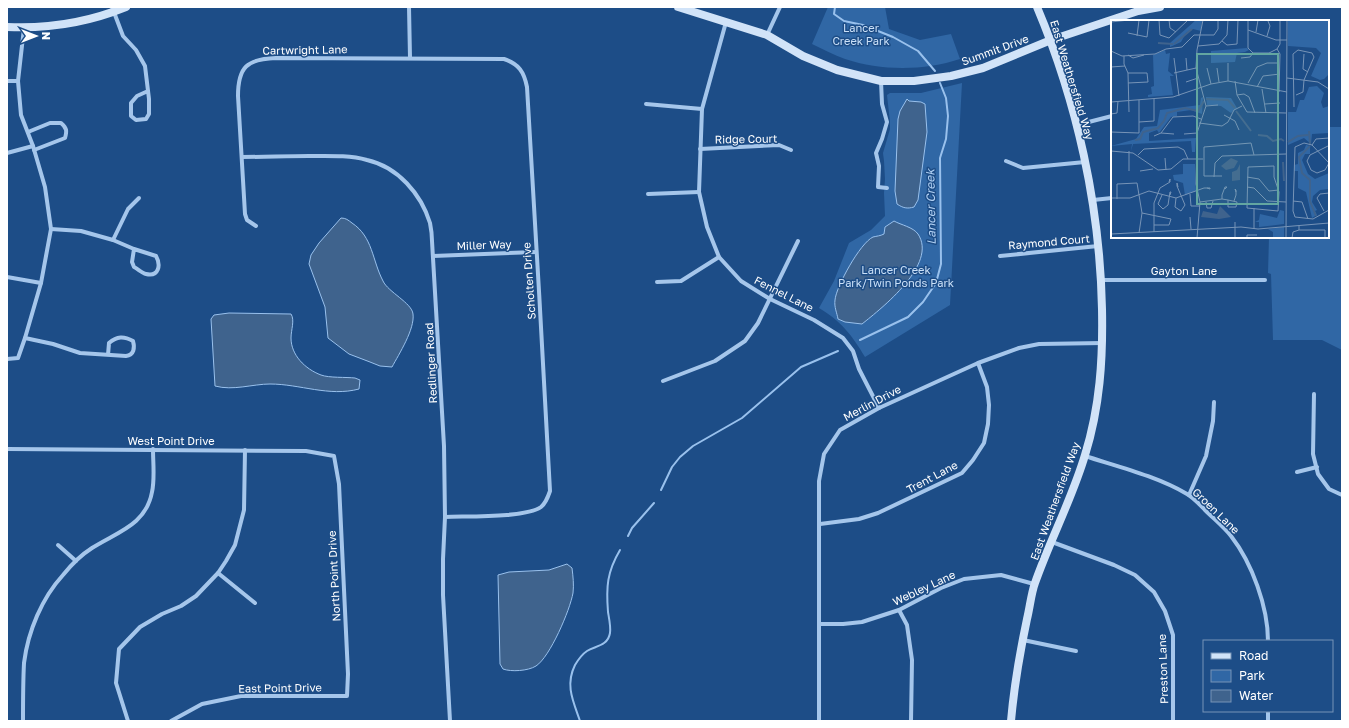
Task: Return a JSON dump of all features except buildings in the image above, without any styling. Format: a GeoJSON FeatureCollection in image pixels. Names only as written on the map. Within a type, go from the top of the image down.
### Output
{"type":"FeatureCollection","features":[{"type":"Feature","properties":{"kind":"street"},"geometry":{"type":"LineString","coordinates":[[7,28],[66,24],[126,7]]}},
{"type":"Feature","properties":{"kind":"street"},"geometry":{"type":"LineString","coordinates":[[409,7],[410,58]]}},
{"type":"Feature","properties":{"kind":"street","name":"Summit Drive"},"geometry":{"type":"LineString","coordinates":[[678,7],[767,34],[803,56],[837,70],[881,81],[914,81],[951,76],[983,68],[1051,40],[1137,9],[1160,7]]}},
{"type":"Feature","properties":{"kind":"street"},"geometry":{"type":"LineString","coordinates":[[767,34],[780,7]]}},
{"type":"Feature","properties":{"kind":"street","name":"East Weathersfield Way"},"geometry":{"type":"LineString","coordinates":[[1011,721],[1012,704],[1023,640],[1035,584],[1085,456],[1095,415],[1101,379],[1103,343],[1102,280],[1093,200],[1077,125],[1051,40],[1037,7]]}},
{"type":"Feature","properties":{"kind":"street"},"geometry":{"type":"LineString","coordinates":[[113,10],[123,36],[136,50],[145,66],[148,91],[149,114],[146,119],[136,120],[131,116],[131,103],[137,96],[148,91]]}},
{"type":"Feature","properties":{"kind":"street","name":"Fennel Lane"},"geometry":{"type":"LineString","coordinates":[[726,21],[702,109],[699,192],[707,227],[719,257],[741,281],[770,299],[814,320],[843,338],[853,351],[859,369],[879,408]]}},
{"type":"Feature","properties":{"kind":"street"},"geometry":{"type":"LineString","coordinates":[[7,359],[18,358],[25,338],[41,283],[51,229],[45,187],[28,132],[21,115],[18,81],[24,28]]}},
{"type":"Feature","properties":{"kind":"street","name":"Cartwright Lane"},"geometry":{"type":"LineString","coordinates":[[256,226],[252,225],[247,220],[245,214],[238,84],[242,72],[251,63],[264,58],[410,58]]}},
{"type":"Feature","properties":{"kind":"street","name":"Scholten Drive"},"geometry":{"type":"LineString","coordinates":[[410,58],[504,59],[517,64],[524,75],[527,87],[550,491],[541,507],[521,514],[446,517]]}},
{"type":"Feature","properties":{"kind":"street"},"geometry":{"type":"LineString","coordinates":[[7,81],[18,81]]}},
{"type":"Feature","properties":{"kind":"street"},"geometry":{"type":"LineString","coordinates":[[881,81],[882,104],[887,122],[876,153],[879,166],[878,187],[887,188]]}},
{"type":"Feature","properties":{"kind":"street"},"geometry":{"type":"LineString","coordinates":[[646,104],[702,109]]}},
{"type":"Feature","properties":{"kind":"street"},"geometry":{"type":"LineString","coordinates":[[1077,125],[1111,116]]}},
{"type":"Feature","properties":{"kind":"street"},"geometry":{"type":"LineString","coordinates":[[7,153],[33,148],[65,138],[67,132],[66,127],[61,123],[50,123],[28,132]]}},
{"type":"Feature","properties":{"kind":"street","name":"Ridge Court"},"geometry":{"type":"LineString","coordinates":[[700,149],[779,145],[791,150]]}},
{"type":"Feature","properties":{"kind":"street","name":"Redlinger Road"},"geometry":{"type":"LineString","coordinates":[[242,157],[350,157],[369,160],[386,167],[402,178],[414,190],[424,208],[430,224],[444,446],[446,517],[443,559],[443,595],[450,721]]}},
{"type":"Feature","properties":{"kind":"street"},"geometry":{"type":"LineString","coordinates":[[1006,161],[1023,168],[1085,162]]}},
{"type":"Feature","properties":{"kind":"street"},"geometry":{"type":"LineString","coordinates":[[648,194],[699,192]]}},
{"type":"Feature","properties":{"kind":"street"},"geometry":{"type":"LineString","coordinates":[[113,240],[128,209],[139,198]]}},
{"type":"Feature","properties":{"kind":"street"},"geometry":{"type":"LineString","coordinates":[[1093,200],[1111,198]]}},
{"type":"Feature","properties":{"kind":"street"},"geometry":{"type":"LineString","coordinates":[[51,229],[81,231],[113,240],[156,256],[160,262],[160,268],[152,274],[145,274],[134,268],[132,262],[134,249]]}},
{"type":"Feature","properties":{"kind":"street"},"geometry":{"type":"LineString","coordinates":[[663,381],[715,361],[745,341],[758,323],[798,241]]}},
{"type":"Feature","properties":{"kind":"street","name":"Raymond Court"},"geometry":{"type":"LineString","coordinates":[[1000,256],[1099,246]]}},
{"type":"Feature","properties":{"kind":"street","name":"Miller Way"},"geometry":{"type":"LineString","coordinates":[[433,256],[536,252]]}},
{"type":"Feature","properties":{"kind":"street"},"geometry":{"type":"LineString","coordinates":[[657,282],[681,281],[719,257]]}},
{"type":"Feature","properties":{"kind":"street"},"geometry":{"type":"LineString","coordinates":[[7,277],[41,283]]}},
{"type":"Feature","properties":{"kind":"street","name":"Gayton Lane"},"geometry":{"type":"LineString","coordinates":[[1102,280],[1265,280]]}},
{"type":"Feature","properties":{"kind":"street"},"geometry":{"type":"LineString","coordinates":[[25,338],[53,344],[80,353],[108,355],[129,356],[133,353],[135,348],[133,341],[120,337],[114,339],[109,343],[108,355]]}},
{"type":"Feature","properties":{"kind":"street","name":"Merlin Drive"},"geometry":{"type":"LineString","coordinates":[[819,721],[819,481],[824,454],[840,430],[879,408],[978,363],[1018,348],[1038,344],[1103,343]]}},
{"type":"Feature","properties":{"kind":"street","name":"Trent Lane"},"geometry":{"type":"LineString","coordinates":[[820,524],[859,519],[878,513],[962,473],[984,443],[988,424],[989,405],[987,387],[978,363]]}},
{"type":"Feature","properties":{"kind":"street"},"geometry":{"type":"LineString","coordinates":[[1314,394],[1313,454],[1318,474],[1330,489],[1342,495]]}},
{"type":"Feature","properties":{"kind":"street"},"geometry":{"type":"LineString","coordinates":[[1189,495],[1206,456],[1213,421],[1214,402]]}},
{"type":"Feature","properties":{"kind":"street","name":"West Point Drive"},"geometry":{"type":"LineString","coordinates":[[7,449],[306,451],[334,456]]}},
{"type":"Feature","properties":{"kind":"street"},"geometry":{"type":"LineString","coordinates":[[23,721],[24,663],[31,632],[42,606],[50,591],[62,575],[76,561],[91,549],[130,527],[145,511],[150,501],[152,491],[153,450]]}},
{"type":"Feature","properties":{"kind":"street"},"geometry":{"type":"LineString","coordinates":[[128,721],[116,683],[119,649],[140,627],[162,614],[181,606],[196,596],[218,573],[231,553],[235,545],[244,510],[245,450]]}},
{"type":"Feature","properties":{"kind":"street","name":"North Point Drive"},"geometry":{"type":"LineString","coordinates":[[334,456],[339,484],[348,674],[346,696]]}},
{"type":"Feature","properties":{"kind":"street","name":"Groen Lane"},"geometry":{"type":"LineString","coordinates":[[1085,456],[1144,475],[1189,495],[1232,537],[1248,564],[1260,594],[1268,630],[1268,640]]}},
{"type":"Feature","properties":{"kind":"street"},"geometry":{"type":"LineString","coordinates":[[1297,472],[1317,467]]}},
{"type":"Feature","properties":{"kind":"street","name":"Preston Lane"},"geometry":{"type":"LineString","coordinates":[[1052,542],[1114,565],[1135,575],[1154,592],[1165,611],[1173,635],[1173,721]]}},
{"type":"Feature","properties":{"kind":"street"},"geometry":{"type":"LineString","coordinates":[[58,545],[76,561]]}},
{"type":"Feature","properties":{"kind":"street"},"geometry":{"type":"LineString","coordinates":[[218,573],[255,603]]}},
{"type":"Feature","properties":{"kind":"street","name":"Webley Lane"},"geometry":{"type":"LineString","coordinates":[[820,624],[862,622],[899,610],[941,588],[964,579],[1001,575],[1035,584]]}},
{"type":"Feature","properties":{"kind":"street"},"geometry":{"type":"LineString","coordinates":[[899,610],[907,625],[912,660],[911,721]]}},
{"type":"Feature","properties":{"kind":"street"},"geometry":{"type":"LineString","coordinates":[[1023,640],[1076,651]]}},
{"type":"Feature","properties":{"kind":"street","name":"East Point Drive"},"geometry":{"type":"LineString","coordinates":[[171,721],[202,704],[241,696],[346,696]]}},
{"type":"Feature","properties":{"kind":"green space","name":"Lancer Creek Park"},"geometry":{"type":"Polygon","coordinates":[[[828,7],[885,7],[889,29],[920,40],[951,34],[960,59],[932,66],[902,68],[873,66],[845,59],[812,44],[828,7]]]}},
{"type":"Feature","properties":{"kind":"green space","name":"Lancer Creek Park/Twin Ponds Park"},"geometry":{"type":"Polygon","coordinates":[[[962,83],[950,305],[865,357],[840,323],[819,308],[834,281],[849,243],[871,230],[885,216],[883,153],[890,129],[887,95],[890,93],[921,93],[962,83]]]}},
{"type":"Feature","properties":{"kind":"green space"},"geometry":{"type":"Polygon","coordinates":[[[1329,127],[1342,127],[1342,350],[1322,340],[1273,340],[1271,274],[1268,273],[1269,238],[1329,238],[1329,127]]]}},
{"type":"Feature","properties":{"kind":"water"},"geometry":{"type":"Polygon","coordinates":[[[907,99],[909,101],[921,102],[925,104],[927,132],[918,200],[914,207],[907,208],[897,204],[895,191],[898,119],[900,111],[907,99]]]}},
{"type":"Feature","properties":{"kind":"water"},"geometry":{"type":"Polygon","coordinates":[[[341,218],[349,221],[364,235],[383,281],[412,310],[412,327],[392,367],[380,366],[349,354],[328,338],[325,307],[309,264],[311,255],[319,243],[341,218]]]}},
{"type":"Feature","properties":{"kind":"water"},"geometry":{"type":"Polygon","coordinates":[[[894,221],[910,228],[918,234],[922,246],[920,258],[914,271],[894,296],[862,324],[845,322],[838,319],[835,308],[835,300],[844,276],[856,256],[868,241],[873,237],[884,234],[885,227],[894,221]]]}},
{"type":"Feature","properties":{"kind":"water"},"geometry":{"type":"Polygon","coordinates":[[[229,313],[291,314],[293,322],[291,338],[293,350],[300,361],[310,369],[324,376],[355,378],[360,380],[359,389],[337,392],[270,384],[236,388],[215,386],[211,319],[214,315],[229,313]]]}},
{"type":"Feature","properties":{"kind":"water"},"geometry":{"type":"Polygon","coordinates":[[[567,564],[572,568],[573,593],[564,621],[547,653],[533,668],[520,670],[503,669],[500,664],[498,575],[509,572],[549,570],[567,564]]]}},
{"type":"Feature","properties":{"kind":"waterway","name":"Lancer Creek"},"geometry":{"type":"LineString","coordinates":[[835,7],[834,14],[844,21],[863,25],[893,37],[918,51],[935,71]]}},
{"type":"Feature","properties":{"kind":"waterway","name":"Lancer Creek"},"geometry":{"type":"LineString","coordinates":[[860,340],[908,317],[923,302],[936,283],[941,264],[940,158],[946,139],[948,116],[946,98],[940,83]]}},
{"type":"Feature","properties":{"kind":"waterway"},"geometry":{"type":"LineString","coordinates":[[661,490],[672,467],[680,457],[693,446],[742,418],[801,367],[838,351]]}},
{"type":"Feature","properties":{"kind":"waterway"},"geometry":{"type":"LineString","coordinates":[[628,536],[632,528],[654,503]]}},
{"type":"Feature","properties":{"kind":"waterway"},"geometry":{"type":"LineString","coordinates":[[580,721],[571,693],[570,686],[572,672],[583,654],[601,645],[607,641],[609,637],[610,628],[607,587],[612,565],[620,550]]}}]}
